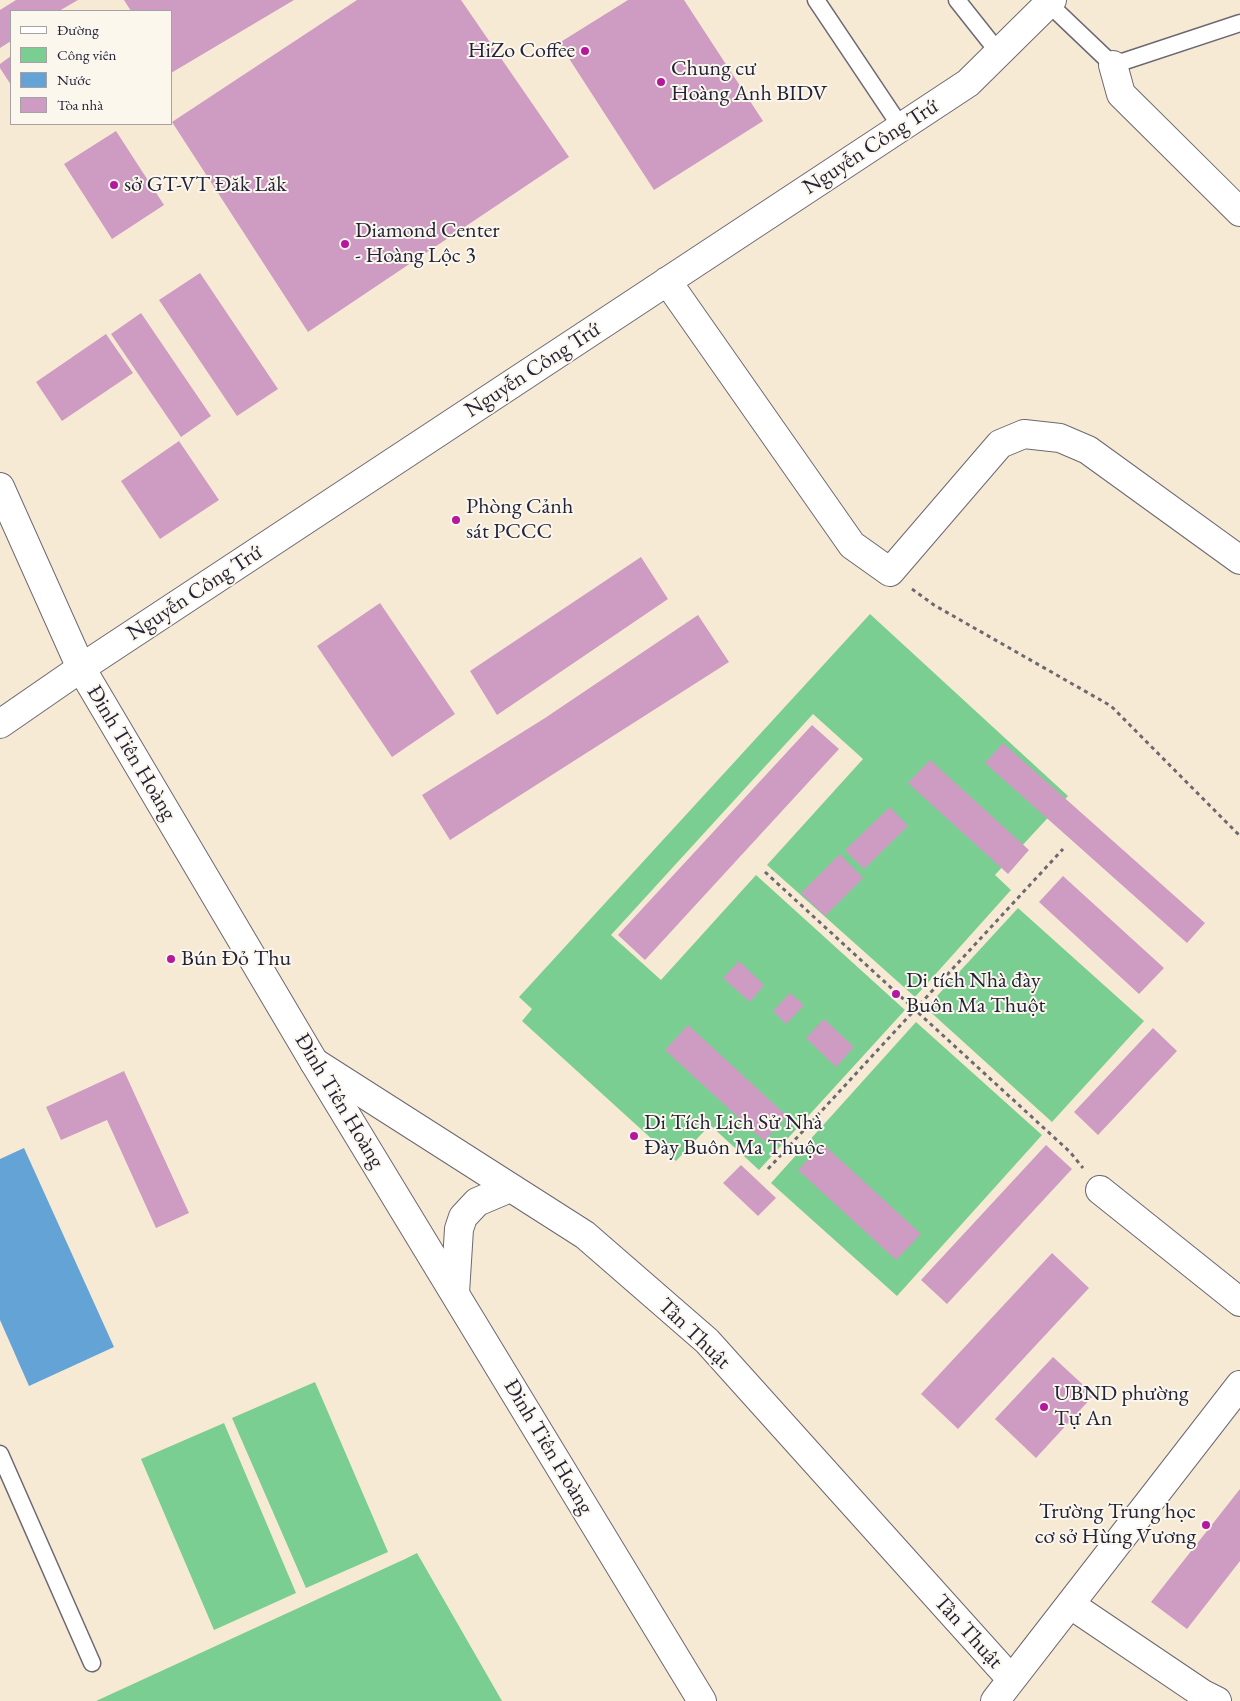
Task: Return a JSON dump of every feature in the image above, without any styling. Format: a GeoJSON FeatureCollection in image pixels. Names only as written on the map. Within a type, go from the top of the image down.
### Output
{"type":"FeatureCollection","features":[{"type":"Feature","properties":{"kind":"street","name":"Nguyễn Công Trứ"},"geometry":{"type":"LineString","coordinates":[[0,724],[81,668],[968,83],[1050,2]]}},
{"type":"Feature","properties":{"kind":"street"},"geometry":{"type":"LineString","coordinates":[[1113,65],[1121,94],[1240,212]]}},
{"type":"Feature","properties":{"kind":"street"},"geometry":{"type":"LineString","coordinates":[[667,281],[852,545],[890,572],[1000,444],[1024,434],[1060,438],[1088,450],[1240,560]]}},
{"type":"Feature","properties":{"kind":"street","name":"Đinh Tiên Hoàng"},"geometry":{"type":"LineString","coordinates":[[0,487],[81,668],[314,1062],[702,1701]]}},
{"type":"Feature","properties":{"kind":"street","name":"Tân Thuật"},"geometry":{"type":"LineString","coordinates":[[314,1062],[585,1236],[707,1341],[1011,1679]]}},
{"type":"Feature","properties":{"kind":"street"},"geometry":{"type":"LineString","coordinates":[[455,1293],[459,1229],[463,1216],[477,1202],[510,1188]]}},
{"type":"Feature","properties":{"kind":"street"},"geometry":{"type":"LineString","coordinates":[[1100,1190],[1240,1302]]}},
{"type":"Feature","properties":{"kind":"street"},"geometry":{"type":"LineString","coordinates":[[995,1701],[1240,1385]]}},
{"type":"Feature","properties":{"kind":"street"},"geometry":{"type":"LineString","coordinates":[[1070,1605],[1203,1694],[1217,1701]]}},
{"type":"Feature","properties":{"kind":"lane"},"geometry":{"type":"LineString","coordinates":[[816,0],[900,127]]}},
{"type":"Feature","properties":{"kind":"lane"},"geometry":{"type":"LineString","coordinates":[[957,0],[999,53]]}},
{"type":"Feature","properties":{"kind":"lane"},"geometry":{"type":"LineString","coordinates":[[1050,2],[1113,65],[1240,24]]}},
{"type":"Feature","properties":{"kind":"lane"},"geometry":{"type":"LineString","coordinates":[[0,1454],[92,1663]]}},
{"type":"Feature","properties":{"kind":"path"},"geometry":{"type":"LineString","coordinates":[[890,572],[934,605],[1111,706],[1240,836]]}},
{"type":"Feature","properties":{"kind":"path"},"geometry":{"type":"LineString","coordinates":[[768,1169],[1063,849]]}},
{"type":"Feature","properties":{"kind":"path"},"geometry":{"type":"LineString","coordinates":[[765,872],[1070,1152]]}},
{"type":"Feature","properties":{"kind":"green space"},"geometry":{"type":"Polygon","coordinates":[[[870,614],[1068,796],[995,875],[1011,890],[915,997],[767,865],[863,759],[813,714],[611,935],[661,980],[756,875],[905,1010],[759,1170],[710,1125],[676,1161],[522,1021],[532,1009],[519,997],[870,614]]]}},
{"type":"Feature","properties":{"kind":"green space"},"geometry":{"type":"Polygon","coordinates":[[[1018,908],[1144,1021],[1052,1122],[926,1008],[1018,908]]]}},
{"type":"Feature","properties":{"kind":"green space"},"geometry":{"type":"Polygon","coordinates":[[[916,1022],[1042,1135],[897,1296],[771,1183],[916,1022]]]}},
{"type":"Feature","properties":{"kind":"green space"},"geometry":{"type":"Polygon","coordinates":[[[315,1382],[388,1552],[306,1588],[232,1418],[315,1382]]]}},
{"type":"Feature","properties":{"kind":"green space"},"geometry":{"type":"Polygon","coordinates":[[[224,1423],[296,1593],[214,1630],[141,1459],[224,1423]]]}},
{"type":"Feature","properties":{"kind":"green space"},"geometry":{"type":"Polygon","coordinates":[[[417,1553],[502,1701],[96,1701],[405,1559],[417,1553]]]}},
{"type":"Feature","properties":{"kind":"water"},"geometry":{"type":"Polygon","coordinates":[[[24,1148],[114,1347],[29,1386],[0,1320],[0,1159],[24,1148]]]}},
{"type":"Feature","properties":{"kind":"building"},"geometry":{"type":"Polygon","coordinates":[[[16,0],[78,0],[61,10],[10,10],[10,42],[0,48],[0,10],[16,0]]]}},
{"type":"Feature","properties":{"kind":"building"},"geometry":{"type":"Polygon","coordinates":[[[124,0],[294,0],[172,72],[172,10],[130,10],[124,0]]]}},
{"type":"Feature","properties":{"kind":"building","name":"Diamond Center - Hoàng Lộc 3"},"geometry":{"type":"Polygon","coordinates":[[[357,0],[461,0],[569,157],[308,332],[172,122],[357,0]]]}},
{"type":"Feature","properties":{"kind":"building","name":"Chung cư Hoàng Anh BIDV"},"geometry":{"type":"Polygon","coordinates":[[[628,0],[684,0],[763,121],[654,190],[559,43],[628,0]]]}},
{"type":"Feature","properties":{"kind":"building"},"geometry":{"type":"Polygon","coordinates":[[[10,57],[10,83],[0,68],[0,64],[10,57]]]}},
{"type":"Feature","properties":{"kind":"building","name":"sở GT-VT Đăk Lăk"},"geometry":{"type":"Polygon","coordinates":[[[116,131],[164,205],[112,239],[64,164],[116,131]]]}},
{"type":"Feature","properties":{"kind":"building"},"geometry":{"type":"Polygon","coordinates":[[[200,273],[278,389],[237,416],[159,300],[200,273]]]}},
{"type":"Feature","properties":{"kind":"building"},"geometry":{"type":"Polygon","coordinates":[[[141,313],[211,416],[181,437],[111,334],[141,313]]]}},
{"type":"Feature","properties":{"kind":"building"},"geometry":{"type":"Polygon","coordinates":[[[106,334],[133,373],[62,421],[36,382],[106,334]]]}},
{"type":"Feature","properties":{"kind":"building"},"geometry":{"type":"Polygon","coordinates":[[[179,441],[219,500],[160,539],[121,481],[179,441]]]}},
{"type":"Feature","properties":{"kind":"building"},"geometry":{"type":"Polygon","coordinates":[[[641,557],[668,599],[497,715],[470,671],[641,557]]]}},
{"type":"Feature","properties":{"kind":"building"},"geometry":{"type":"Polygon","coordinates":[[[380,603],[455,714],[392,757],[317,646],[380,603]]]}},
{"type":"Feature","properties":{"kind":"building"},"geometry":{"type":"Polygon","coordinates":[[[698,615],[729,662],[450,840],[422,795],[545,718],[698,615]]]}},
{"type":"Feature","properties":{"kind":"building"},"geometry":{"type":"Polygon","coordinates":[[[812,725],[839,749],[645,960],[618,935],[812,725]]]}},
{"type":"Feature","properties":{"kind":"building"},"geometry":{"type":"Polygon","coordinates":[[[1003,743],[1205,923],[1187,943],[985,763],[1003,743]]]}},
{"type":"Feature","properties":{"kind":"building"},"geometry":{"type":"Polygon","coordinates":[[[930,760],[1029,850],[1008,874],[908,783],[930,760]]]}},
{"type":"Feature","properties":{"kind":"building"},"geometry":{"type":"Polygon","coordinates":[[[890,807],[908,826],[864,869],[845,850],[890,807]]]}},
{"type":"Feature","properties":{"kind":"building"},"geometry":{"type":"Polygon","coordinates":[[[840,854],[863,878],[825,916],[801,893],[840,854]]]}},
{"type":"Feature","properties":{"kind":"building"},"geometry":{"type":"Polygon","coordinates":[[[1063,876],[1164,968],[1139,994],[1039,902],[1063,876]]]}},
{"type":"Feature","properties":{"kind":"building"},"geometry":{"type":"Polygon","coordinates":[[[739,961],[764,985],[750,1002],[723,978],[739,961]]]}},
{"type":"Feature","properties":{"kind":"building"},"geometry":{"type":"Polygon","coordinates":[[[790,993],[804,1005],[786,1024],[773,1011],[790,993]]]}},
{"type":"Feature","properties":{"kind":"building"},"geometry":{"type":"Polygon","coordinates":[[[824,1019],[854,1047],[836,1067],[806,1038],[824,1019]]]}},
{"type":"Feature","properties":{"kind":"building"},"geometry":{"type":"Polygon","coordinates":[[[688,1025],[787,1116],[764,1141],[665,1050],[688,1025]]]}},
{"type":"Feature","properties":{"kind":"building"},"geometry":{"type":"Polygon","coordinates":[[[1153,1028],[1177,1051],[1098,1135],[1074,1112],[1153,1028]]]}},
{"type":"Feature","properties":{"kind":"building"},"geometry":{"type":"Polygon","coordinates":[[[124,1071],[189,1213],[156,1228],[107,1120],[61,1140],[46,1107],[124,1071]]]}},
{"type":"Feature","properties":{"kind":"building"},"geometry":{"type":"Polygon","coordinates":[[[823,1144],[921,1234],[896,1260],[798,1170],[823,1144]]]}},
{"type":"Feature","properties":{"kind":"building"},"geometry":{"type":"Polygon","coordinates":[[[1046,1145],[1072,1169],[947,1304],[921,1280],[1046,1145]]]}},
{"type":"Feature","properties":{"kind":"building"},"geometry":{"type":"Polygon","coordinates":[[[741,1165],[776,1198],[758,1216],[723,1183],[741,1165]]]}},
{"type":"Feature","properties":{"kind":"building"},"geometry":{"type":"Polygon","coordinates":[[[1052,1253],[1089,1288],[958,1429],[921,1394],[1052,1253]]]}},
{"type":"Feature","properties":{"kind":"building","name":"UBND phường Tự An"},"geometry":{"type":"Polygon","coordinates":[[[1053,1357],[1094,1395],[1036,1458],[995,1419],[1053,1357]]]}},
{"type":"Feature","properties":{"kind":"building"},"geometry":{"type":"Polygon","coordinates":[[[1240,1489],[1240,1561],[1187,1629],[1151,1602],[1240,1489]]]}},
{"type":"Feature","properties":{"kind":"place","name":"HiZo Coffee"},"geometry":{"type":"Point","coordinates":[585,51]}},
{"type":"Feature","properties":{"kind":"place","name":"Chung cư Hoàng Anh BIDV"},"geometry":{"type":"Point","coordinates":[661,82]}},
{"type":"Feature","properties":{"kind":"place","name":"sở GT-VT Đăk Lăk"},"geometry":{"type":"Point","coordinates":[114,185]}},
{"type":"Feature","properties":{"kind":"place","name":"Diamond Center - Hoàng Lộc 3"},"geometry":{"type":"Point","coordinates":[345,244]}},
{"type":"Feature","properties":{"kind":"place","name":"Phòng Cảnh sát PCCC"},"geometry":{"type":"Point","coordinates":[456,520]}},
{"type":"Feature","properties":{"kind":"place","name":"Bún Đỏ Thu"},"geometry":{"type":"Point","coordinates":[171,959]}},
{"type":"Feature","properties":{"kind":"place","name":"Di tích Nhà đày Buôn Ma Thuột"},"geometry":{"type":"Point","coordinates":[896,994]}},
{"type":"Feature","properties":{"kind":"place","name":"Di Tích Lịch Sử Nhà Đày Buôn Ma Thuộc"},"geometry":{"type":"Point","coordinates":[634,1136]}},
{"type":"Feature","properties":{"kind":"place","name":"UBND phường Tự An"},"geometry":{"type":"Point","coordinates":[1044,1407]}},
{"type":"Feature","properties":{"kind":"place","name":"Trường Trung học cơ sở Hùng Vương"},"geometry":{"type":"Point","coordinates":[1206,1525]}}]}
